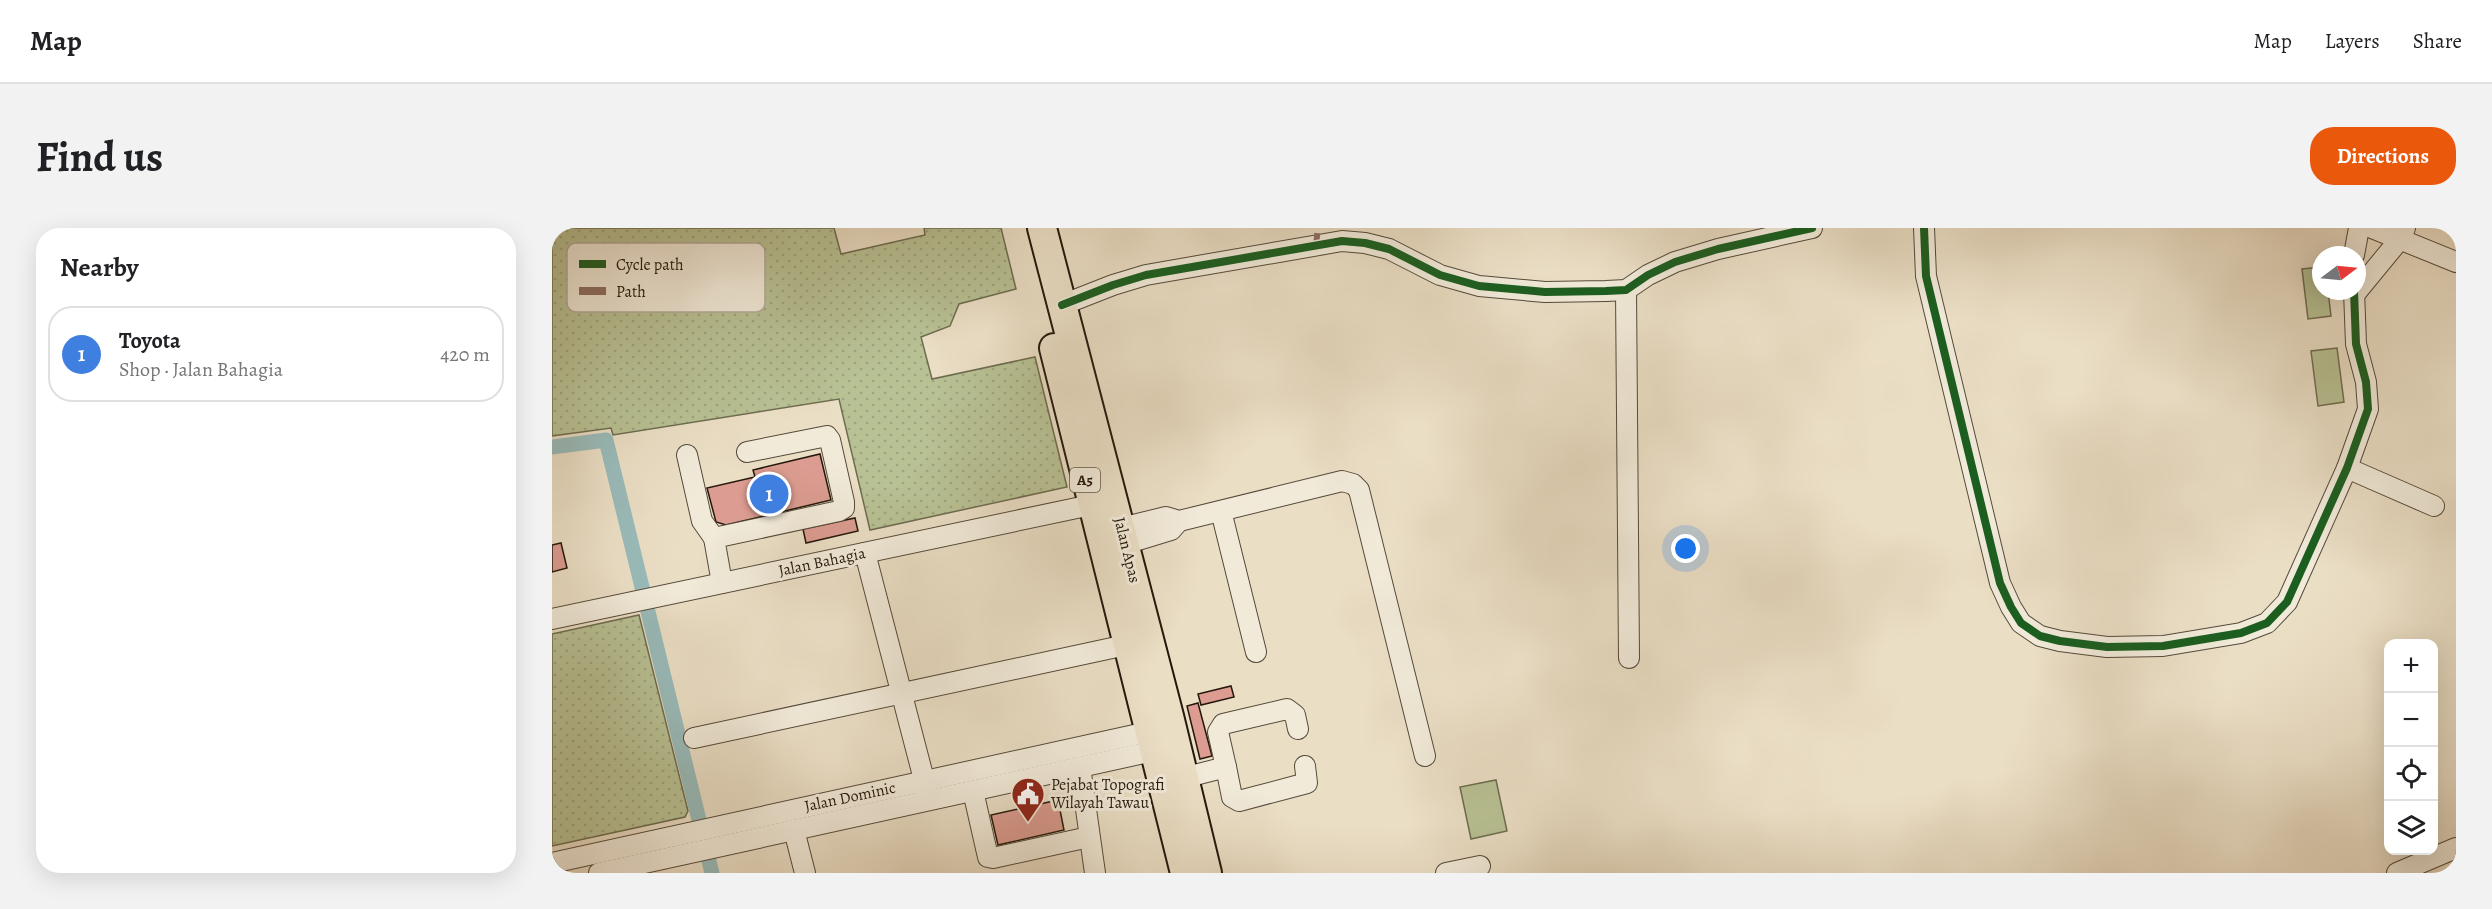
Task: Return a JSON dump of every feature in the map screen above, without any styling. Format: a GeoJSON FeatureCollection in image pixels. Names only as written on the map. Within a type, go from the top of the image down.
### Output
{"type":"FeatureCollection","features":[{"type":"Feature","properties":{"kind":"highway","name":"Jalan Apas"},"geometry":{"type":"LineString","coordinates":[[1025,228],[1126,645],[1157,733],[1183,778],[1207,873]]}},
{"type":"Feature","properties":{"kind":"highway","name":"Jalan Apas"},"geometry":{"type":"LineString","coordinates":[[1042,228],[1123,536],[1157,733],[1185,873]]}},
{"type":"Feature","properties":{"kind":"street"},"geometry":{"type":"LineString","coordinates":[[1062,305],[1146,275],[1342,241],[1365,243],[1389,249],[1440,275],[1479,286],[1545,292],[1626,290],[1648,275],[1675,262],[1718,249],[1812,228]]}},
{"type":"Feature","properties":{"kind":"street"},"geometry":{"type":"LineString","coordinates":[[1924,228],[1926,276],[2000,583],[2021,623],[2040,636],[2060,641],[2108,647],[2163,646],[2241,633],[2267,623],[2287,602],[2347,468],[2368,409],[2366,382],[2356,344],[2354,300]]}},
{"type":"Feature","properties":{"kind":"street"},"geometry":{"type":"LineString","coordinates":[[2356,246],[2359,228]]}},
{"type":"Feature","properties":{"kind":"street"},"geometry":{"type":"LineString","coordinates":[[2372,228],[2402,234],[2456,262]]}},
{"type":"Feature","properties":{"kind":"street"},"geometry":{"type":"LineString","coordinates":[[2366,278],[2402,234]]}},
{"type":"Feature","properties":{"kind":"street"},"geometry":{"type":"LineString","coordinates":[[1626,290],[1629,658]]}},
{"type":"Feature","properties":{"kind":"street"},"geometry":{"type":"LineString","coordinates":[[714,538],[839,511],[843,508],[830,440],[826,436],[747,452]]}},
{"type":"Feature","properties":{"kind":"street"},"geometry":{"type":"LineString","coordinates":[[687,455],[702,521],[714,538],[722,583]]}},
{"type":"Feature","properties":{"kind":"street"},"geometry":{"type":"LineString","coordinates":[[2347,468],[2434,506]]}},
{"type":"Feature","properties":{"kind":"street"},"geometry":{"type":"LineString","coordinates":[[1123,536],[1166,517],[1179,520],[1342,481],[1353,484],[1359,490],[1425,756]]}},
{"type":"Feature","properties":{"kind":"street","name":"Jalan Bahagia"},"geometry":{"type":"LineString","coordinates":[[552,619],[1091,505]]}},
{"type":"Feature","properties":{"kind":"street"},"geometry":{"type":"LineString","coordinates":[[1221,511],[1256,652]]}},
{"type":"Feature","properties":{"kind":"street"},"geometry":{"type":"LineString","coordinates":[[865,553],[930,800]]}},
{"type":"Feature","properties":{"kind":"street"},"geometry":{"type":"LineString","coordinates":[[694,738],[1126,645]]}},
{"type":"Feature","properties":{"kind":"street"},"geometry":{"type":"LineString","coordinates":[[1298,729],[1295,715],[1287,709],[1223,724],[1218,732],[1232,796],[1239,801],[1307,783],[1305,766]]}},
{"type":"Feature","properties":{"kind":"street","name":"Jalan Dominic"},"geometry":{"type":"LineString","coordinates":[[552,863],[640,861],[720,847],[1080,767],[1157,733]]}},
{"type":"Feature","properties":{"kind":"street","name":"Jalan Dominic"},"geometry":{"type":"LineString","coordinates":[[599,873],[640,861],[677,836],[1157,733]]}},
{"type":"Feature","properties":{"kind":"street"},"geometry":{"type":"LineString","coordinates":[[1080,767],[1095,873]]}},
{"type":"Feature","properties":{"kind":"street"},"geometry":{"type":"LineString","coordinates":[[1183,778],[1226,767]]}},
{"type":"Feature","properties":{"kind":"street"},"geometry":{"type":"LineString","coordinates":[[973,791],[988,856],[993,858],[1089,837]]}},
{"type":"Feature","properties":{"kind":"street"},"geometry":{"type":"LineString","coordinates":[[794,830],[805,873]]}},
{"type":"Feature","properties":{"kind":"street"},"geometry":{"type":"LineString","coordinates":[[2397,873],[2456,848]]}},
{"type":"Feature","properties":{"kind":"street"},"geometry":{"type":"LineString","coordinates":[[1446,873],[1480,866]]}},
{"type":"Feature","properties":{"kind":"green space"},"geometry":{"type":"Polygon","coordinates":[[[552,228],[834,228],[841,254],[925,235],[924,228],[1001,228],[1016,289],[959,304],[950,326],[921,337],[932,379],[1035,357],[1067,487],[870,530],[839,399],[613,435],[611,428],[552,436],[552,228]]]}},
{"type":"Feature","properties":{"kind":"green space"},"geometry":{"type":"Polygon","coordinates":[[[2312,268],[2312,300],[2329,300],[2331,316],[2308,319],[2302,269],[2312,268]]]}},
{"type":"Feature","properties":{"kind":"green space"},"geometry":{"type":"Polygon","coordinates":[[[2337,348],[2344,402],[2318,406],[2311,351],[2337,348]]]}},
{"type":"Feature","properties":{"kind":"green space"},"geometry":{"type":"Polygon","coordinates":[[[639,615],[688,811],[685,817],[552,846],[552,634],[639,615]]]}},
{"type":"Feature","properties":{"kind":"green space"},"geometry":{"type":"Polygon","coordinates":[[[1496,780],[1507,831],[1471,839],[1460,787],[1496,780]]]}},
{"type":"Feature","properties":{"kind":"building"},"geometry":{"type":"Polygon","coordinates":[[[820,454],[831,500],[726,525],[716,522],[707,488],[755,477],[753,470],[820,454]]]}},
{"type":"Feature","properties":{"kind":"building"},"geometry":{"type":"Polygon","coordinates":[[[855,518],[858,531],[806,543],[803,529],[855,518]]]}},
{"type":"Feature","properties":{"kind":"building"},"geometry":{"type":"Polygon","coordinates":[[[561,543],[567,568],[552,572],[552,545],[561,543]]]}},
{"type":"Feature","properties":{"kind":"building"},"geometry":{"type":"Polygon","coordinates":[[[1231,686],[1234,697],[1201,705],[1198,694],[1231,686]]]}},
{"type":"Feature","properties":{"kind":"building"},"geometry":{"type":"Polygon","coordinates":[[[1198,703],[1212,756],[1200,759],[1187,706],[1198,703]]]}},
{"type":"Feature","properties":{"kind":"building","name":"Pejabat Topografi Wilayah Tawau"},"geometry":{"type":"Polygon","coordinates":[[[1058,800],[1064,830],[998,845],[991,815],[1058,800]]]}},
{"type":"Feature","properties":{"kind":"waterway"},"geometry":{"type":"LineString","coordinates":[[552,447],[606,440],[712,873]]}},
{"type":"Feature","properties":{"kind":"marked path"},"geometry":{"type":"LineString","coordinates":[[1316,245],[1318,228]]}},
{"type":"Feature","properties":{"kind":"cycle path"},"geometry":{"type":"LineString","coordinates":[[1062,305],[1146,275],[1342,241],[1365,243],[1389,249],[1440,275],[1479,286],[1545,292],[1626,290],[1648,275],[1675,262],[1718,249],[1812,228]]}},
{"type":"Feature","properties":{"kind":"cycle path"},"geometry":{"type":"LineString","coordinates":[[1924,228],[1926,276],[2000,583],[2021,623],[2040,636],[2060,641],[2107,647],[2163,646],[2241,633],[2267,623],[2287,602],[2347,468],[2368,409],[2366,382],[2356,344],[2354,300]]}},
{"type":"Feature","properties":{"kind":"place","name":"Toyota"},"geometry":{"type":"Point","coordinates":[769,494]}},
{"type":"Feature","properties":{"kind":"place","name":"Pejabat Topografi Wilayah Tawau"},"geometry":{"type":"Point","coordinates":[1028,823]}}]}
